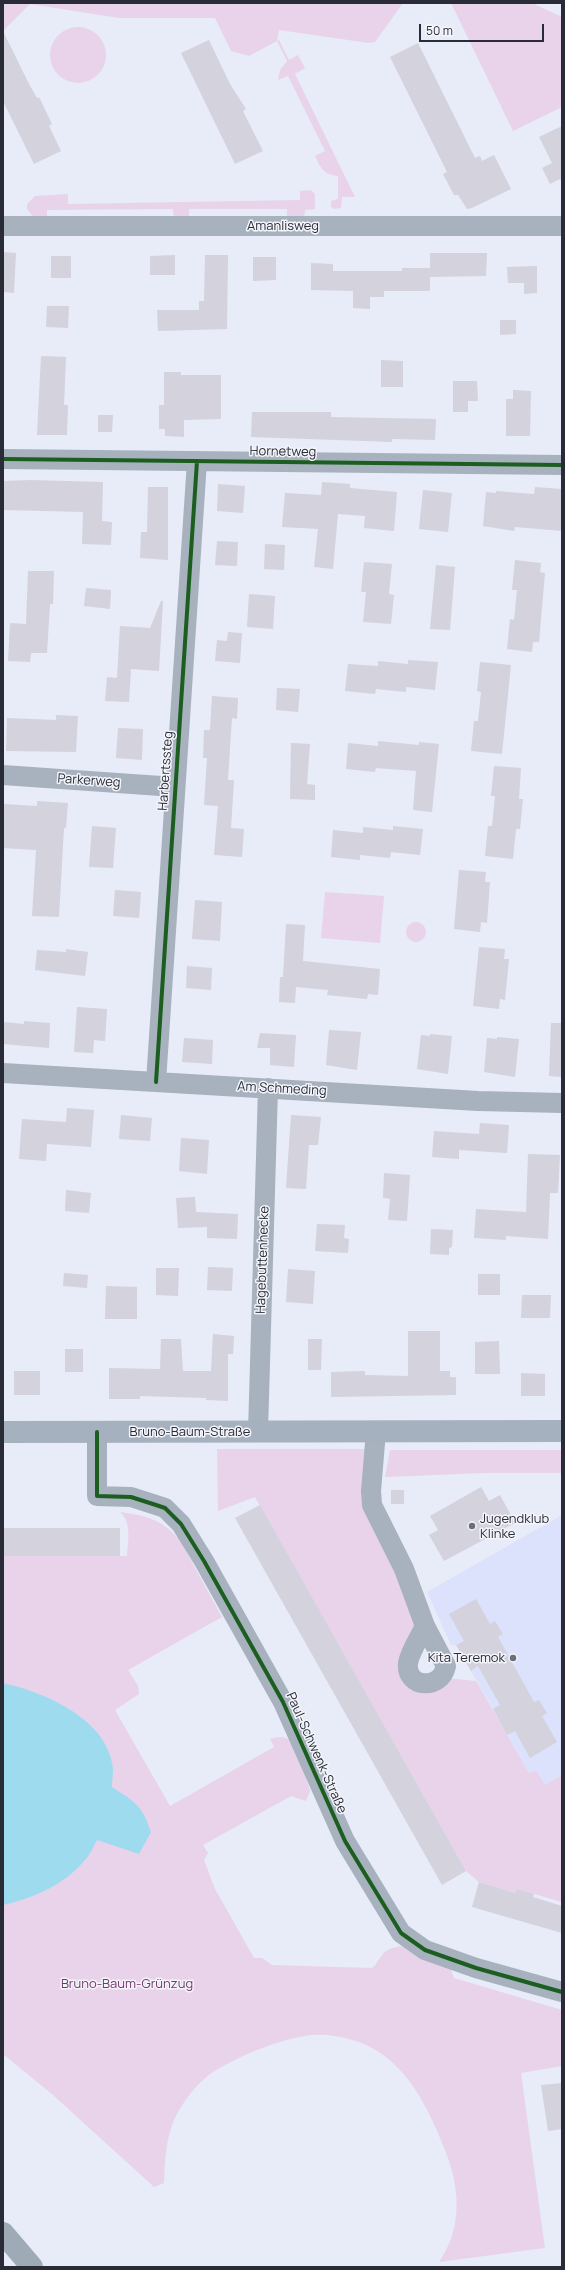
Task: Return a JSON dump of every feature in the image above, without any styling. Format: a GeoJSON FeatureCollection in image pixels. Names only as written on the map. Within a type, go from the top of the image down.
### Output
{"type":"FeatureCollection","features":[{"type":"Feature","properties":{"kind":"main road"},"geometry":{"type":"LineString","coordinates":[[3,2233],[32,2267]]}},
{"type":"Feature","properties":{"kind":"street","name":"Amanlisweg"},"geometry":{"type":"LineString","coordinates":[[3,226],[562,226]]}},
{"type":"Feature","properties":{"kind":"street","name":"Hornetweg"},"geometry":{"type":"LineString","coordinates":[[3,459],[562,465]]}},
{"type":"Feature","properties":{"kind":"street","name":"Harbertssteg"},"geometry":{"type":"LineString","coordinates":[[156,1082],[197,461]]}},
{"type":"Feature","properties":{"kind":"street","name":"Parkerweg"},"geometry":{"type":"LineString","coordinates":[[3,775],[175,787]]}},
{"type":"Feature","properties":{"kind":"street","name":"Am Schmeding"},"geometry":{"type":"LineString","coordinates":[[3,1073],[478,1100],[562,1102]]}},
{"type":"Feature","properties":{"kind":"street","name":"Hagebuttenhecke"},"geometry":{"type":"LineString","coordinates":[[258,1432],[268,1088]]}},
{"type":"Feature","properties":{"kind":"street"},"geometry":{"type":"LineString","coordinates":[[376,1431],[370,1491],[372,1505],[404,1569],[425,1626]]}},
{"type":"Feature","properties":{"kind":"street","name":"Bruno-Baum-Straße"},"geometry":{"type":"LineString","coordinates":[[3,1432],[562,1431]]}},
{"type":"Feature","properties":{"kind":"street","name":"Paul-Schwenk-Straße"},"geometry":{"type":"LineString","coordinates":[[97,1432],[97,1496],[130,1497],[156,1504],[165,1508],[181,1524],[204,1561],[283,1702],[324,1798],[345,1841],[401,1932],[425,1950],[476,1968],[562,1992]]}},
{"type":"Feature","properties":{"kind":"shaded area","name":"Kita Teremok"},"geometry":{"type":"Polygon","coordinates":[[[562,1515],[562,1775],[545,1785],[529,1773],[456,1645],[451,1645],[427,1592],[562,1515]]]}},
{"type":"Feature","properties":{"kind":"shaded area"},"geometry":{"type":"Polygon","coordinates":[[[3,1683],[37,1693],[55,1701],[72,1710],[87,1722],[99,1735],[109,1751],[113,1768],[112,1787],[137,1805],[148,1823],[151,1832],[139,1854],[97,1840],[90,1854],[76,1870],[57,1884],[36,1895],[3,1905],[3,1683]]]}},
{"type":"Feature","properties":{"kind":"green space"},"geometry":{"type":"Polygon","coordinates":[[[3,3],[403,3],[375,42],[369,43],[279,30],[277,41],[249,56],[231,51],[215,18],[119,18],[30,4],[3,31],[3,3]]]}},
{"type":"Feature","properties":{"kind":"green space"},"geometry":{"type":"Polygon","coordinates":[[[451,3],[532,3],[562,17],[562,107],[513,131],[451,3]]]}},
{"type":"Feature","properties":{"kind":"green space"},"geometry":{"type":"Polygon","coordinates":[[[78,27],[93,32],[101,40],[106,55],[101,70],[93,78],[78,83],[63,78],[55,70],[50,55],[55,40],[63,32],[78,27]]]}},
{"type":"Feature","properties":{"kind":"green space"},"geometry":{"type":"Polygon","coordinates":[[[279,40],[289,60],[298,55],[305,68],[295,74],[355,197],[342,197],[341,208],[334,209],[331,207],[331,201],[338,199],[338,176],[329,174],[323,170],[315,156],[325,151],[288,76],[278,80],[280,70],[287,61],[277,41],[279,40]]]}},
{"type":"Feature","properties":{"kind":"green space"},"geometry":{"type":"Polygon","coordinates":[[[311,190],[315,194],[315,209],[305,210],[304,219],[287,219],[287,209],[189,209],[189,219],[174,219],[173,209],[47,210],[47,220],[34,218],[27,209],[27,204],[35,196],[68,194],[68,204],[300,200],[300,191],[311,190]]]}},
{"type":"Feature","properties":{"kind":"green space"},"geometry":{"type":"Polygon","coordinates":[[[325,892],[384,896],[380,943],[321,938],[325,892]]]}},
{"type":"Feature","properties":{"kind":"green space"},"geometry":{"type":"Polygon","coordinates":[[[416,922],[423,925],[426,932],[423,939],[416,942],[409,939],[406,932],[409,925],[416,922]]]}},
{"type":"Feature","properties":{"kind":"green space"},"geometry":{"type":"Polygon","coordinates":[[[217,1449],[370,1449],[366,1490],[419,1617],[404,1674],[476,1681],[529,1773],[536,1770],[545,1785],[562,1775],[562,1902],[517,1889],[515,1893],[479,1882],[466,1871],[255,1497],[218,1511],[217,1449]]]}},
{"type":"Feature","properties":{"kind":"green space"},"geometry":{"type":"Polygon","coordinates":[[[390,1450],[562,1450],[562,1473],[483,1473],[385,1477],[390,1450]]]}},
{"type":"Feature","properties":{"kind":"green space","name":"Bruno-Baum-Grünzug"},"geometry":{"type":"Polygon","coordinates":[[[120,1512],[138,1515],[154,1520],[161,1523],[174,1534],[181,1542],[222,1617],[128,1670],[138,1686],[139,1694],[115,1710],[170,1806],[274,1747],[270,1739],[280,1737],[295,1742],[310,1791],[306,1801],[291,1796],[203,1845],[208,1853],[204,1860],[215,1889],[254,1958],[262,1958],[272,1965],[372,1968],[388,1950],[404,1946],[412,1947],[428,1954],[450,1967],[454,1978],[562,2010],[562,2066],[521,2073],[545,2248],[439,2262],[447,2249],[452,2235],[457,2207],[454,2179],[445,2150],[434,2123],[413,2085],[394,2064],[383,2055],[359,2042],[330,2035],[300,2037],[274,2044],[247,2054],[213,2072],[191,2093],[176,2116],[167,2144],[164,2183],[154,2187],[53,2095],[3,2054],[3,1556],[127,1556],[128,1527],[124,1516],[120,1512]]]}},
{"type":"Feature","properties":{"kind":"building"},"geometry":{"type":"Polygon","coordinates":[[[3,31],[29,84],[37,98],[39,97],[52,124],[49,126],[61,151],[34,164],[3,101],[3,31]]]}},
{"type":"Feature","properties":{"kind":"building"},"geometry":{"type":"Polygon","coordinates":[[[209,40],[230,84],[246,109],[243,111],[263,151],[235,164],[181,53],[209,40]]]}},
{"type":"Feature","properties":{"kind":"building"},"geometry":{"type":"Polygon","coordinates":[[[418,43],[475,158],[480,156],[482,161],[494,155],[511,189],[472,208],[467,209],[458,195],[454,195],[443,174],[447,172],[390,57],[418,43]]]}},
{"type":"Feature","properties":{"kind":"building"},"geometry":{"type":"Polygon","coordinates":[[[562,126],[562,183],[560,179],[550,184],[542,168],[552,163],[539,137],[562,126]]]}},
{"type":"Feature","properties":{"kind":"building"},"geometry":{"type":"Polygon","coordinates":[[[3,252],[16,253],[14,293],[3,292],[3,252]]]}},
{"type":"Feature","properties":{"kind":"building"},"geometry":{"type":"Polygon","coordinates":[[[430,253],[487,253],[486,276],[430,277],[430,253]]]}},
{"type":"Feature","properties":{"kind":"building"},"geometry":{"type":"Polygon","coordinates":[[[175,255],[175,275],[150,275],[150,256],[175,255]]]}},
{"type":"Feature","properties":{"kind":"building"},"geometry":{"type":"Polygon","coordinates":[[[205,255],[228,255],[227,329],[158,331],[157,310],[199,310],[199,301],[204,301],[205,255]]]}},
{"type":"Feature","properties":{"kind":"building"},"geometry":{"type":"Polygon","coordinates":[[[51,256],[71,256],[71,278],[51,278],[51,256]]]}},
{"type":"Feature","properties":{"kind":"building"},"geometry":{"type":"Polygon","coordinates":[[[253,257],[276,257],[276,280],[253,281],[253,257]]]}},
{"type":"Feature","properties":{"kind":"building"},"geometry":{"type":"Polygon","coordinates":[[[311,263],[333,264],[333,271],[402,271],[402,268],[430,268],[430,291],[384,291],[384,297],[370,297],[370,309],[353,308],[353,291],[311,290],[311,263]]]}},
{"type":"Feature","properties":{"kind":"building"},"geometry":{"type":"Polygon","coordinates":[[[537,266],[537,293],[524,294],[524,283],[508,283],[507,267],[537,266]]]}},
{"type":"Feature","properties":{"kind":"building"},"geometry":{"type":"Polygon","coordinates":[[[47,306],[69,306],[68,328],[46,327],[47,306]]]}},
{"type":"Feature","properties":{"kind":"building"},"geometry":{"type":"Polygon","coordinates":[[[500,320],[516,320],[516,334],[500,335],[500,320]]]}},
{"type":"Feature","properties":{"kind":"building"},"geometry":{"type":"Polygon","coordinates":[[[41,356],[66,357],[64,405],[68,405],[67,435],[37,435],[41,356]]]}},
{"type":"Feature","properties":{"kind":"building"},"geometry":{"type":"Polygon","coordinates":[[[381,360],[403,361],[403,387],[381,387],[381,360]]]}},
{"type":"Feature","properties":{"kind":"building"},"geometry":{"type":"Polygon","coordinates":[[[164,372],[181,372],[181,375],[221,375],[221,419],[184,420],[184,437],[165,436],[165,429],[159,429],[159,405],[164,405],[164,372]]]}},
{"type":"Feature","properties":{"kind":"building"},"geometry":{"type":"Polygon","coordinates":[[[453,381],[477,381],[478,401],[468,401],[468,412],[453,412],[453,381]]]}},
{"type":"Feature","properties":{"kind":"building"},"geometry":{"type":"Polygon","coordinates":[[[513,390],[531,391],[530,436],[506,436],[506,399],[513,399],[513,390]]]}},
{"type":"Feature","properties":{"kind":"building"},"geometry":{"type":"Polygon","coordinates":[[[252,412],[331,412],[331,417],[436,419],[435,440],[392,439],[392,442],[251,437],[252,412]]]}},
{"type":"Feature","properties":{"kind":"building"},"geometry":{"type":"Polygon","coordinates":[[[98,415],[113,415],[112,432],[98,432],[98,415]]]}},
{"type":"Feature","properties":{"kind":"building"},"geometry":{"type":"Polygon","coordinates":[[[31,480],[103,482],[102,521],[112,522],[111,545],[82,544],[83,512],[3,510],[3,481],[31,480]]]}},
{"type":"Feature","properties":{"kind":"building"},"geometry":{"type":"Polygon","coordinates":[[[322,482],[350,484],[350,488],[397,492],[394,531],[364,528],[365,516],[338,514],[333,569],[314,567],[318,529],[282,527],[285,493],[321,495],[322,482]]]}},
{"type":"Feature","properties":{"kind":"building"},"geometry":{"type":"Polygon","coordinates":[[[218,484],[245,486],[243,513],[217,511],[218,484]]]}},
{"type":"Feature","properties":{"kind":"building"},"geometry":{"type":"Polygon","coordinates":[[[148,487],[168,487],[168,560],[140,558],[141,532],[147,532],[148,487]]]}},
{"type":"Feature","properties":{"kind":"building"},"geometry":{"type":"Polygon","coordinates":[[[535,487],[562,489],[562,531],[515,527],[514,531],[483,526],[486,492],[496,493],[496,491],[534,494],[535,487]]]}},
{"type":"Feature","properties":{"kind":"building"},"geometry":{"type":"Polygon","coordinates":[[[423,490],[452,493],[448,532],[419,529],[423,490]]]}},
{"type":"Feature","properties":{"kind":"building"},"geometry":{"type":"Polygon","coordinates":[[[217,541],[238,542],[237,566],[215,565],[217,541]]]}},
{"type":"Feature","properties":{"kind":"building"},"geometry":{"type":"Polygon","coordinates":[[[265,544],[285,545],[284,570],[264,569],[265,544]]]}},
{"type":"Feature","properties":{"kind":"building"},"geometry":{"type":"Polygon","coordinates":[[[515,560],[541,563],[540,572],[545,573],[539,642],[533,642],[532,652],[507,649],[510,619],[514,620],[517,590],[512,590],[515,560]]]}},
{"type":"Feature","properties":{"kind":"building"},"geometry":{"type":"Polygon","coordinates":[[[364,562],[392,564],[389,594],[394,595],[391,624],[363,622],[366,592],[361,592],[364,562]]]}},
{"type":"Feature","properties":{"kind":"building"},"geometry":{"type":"Polygon","coordinates":[[[436,565],[455,567],[450,630],[430,629],[436,565]]]}},
{"type":"Feature","properties":{"kind":"building"},"geometry":{"type":"Polygon","coordinates":[[[28,571],[54,571],[53,604],[50,604],[47,653],[31,653],[30,662],[8,661],[10,623],[26,624],[28,571]]]}},
{"type":"Feature","properties":{"kind":"building"},"geometry":{"type":"Polygon","coordinates":[[[86,588],[111,590],[110,609],[84,606],[86,588]]]}},
{"type":"Feature","properties":{"kind":"building"},"geometry":{"type":"Polygon","coordinates":[[[249,594],[275,596],[273,629],[247,627],[249,594]]]}},
{"type":"Feature","properties":{"kind":"building"},"geometry":{"type":"Polygon","coordinates":[[[161,601],[163,601],[159,671],[131,669],[129,702],[105,701],[107,677],[117,678],[120,626],[150,628],[161,601]]]}},
{"type":"Feature","properties":{"kind":"building"},"geometry":{"type":"Polygon","coordinates":[[[228,632],[242,633],[240,663],[215,661],[217,640],[227,641],[228,632]]]}},
{"type":"Feature","properties":{"kind":"building"},"geometry":{"type":"Polygon","coordinates":[[[408,660],[438,662],[435,690],[406,687],[406,692],[376,689],[375,694],[345,691],[348,664],[378,666],[378,661],[408,664],[408,660]]]}},
{"type":"Feature","properties":{"kind":"building"},"geometry":{"type":"Polygon","coordinates":[[[480,662],[511,665],[502,754],[471,751],[474,721],[478,721],[481,692],[477,691],[480,662]]]}},
{"type":"Feature","properties":{"kind":"building"},"geometry":{"type":"Polygon","coordinates":[[[277,688],[300,689],[298,712],[276,710],[277,688]]]}},
{"type":"Feature","properties":{"kind":"building"},"geometry":{"type":"Polygon","coordinates":[[[212,696],[238,698],[237,719],[232,718],[228,780],[234,780],[231,828],[244,829],[242,857],[214,855],[218,806],[204,805],[207,758],[203,758],[204,730],[210,730],[212,696]]]}},
{"type":"Feature","properties":{"kind":"building"},"geometry":{"type":"Polygon","coordinates":[[[56,715],[78,716],[76,752],[6,751],[7,718],[56,720],[56,715]]]}},
{"type":"Feature","properties":{"kind":"building"},"geometry":{"type":"Polygon","coordinates":[[[118,728],[143,729],[142,760],[116,758],[118,728]]]}},
{"type":"Feature","properties":{"kind":"building"},"geometry":{"type":"Polygon","coordinates":[[[378,741],[419,745],[419,742],[439,744],[432,812],[413,810],[416,771],[376,768],[375,772],[346,769],[348,743],[378,746],[378,741]]]}},
{"type":"Feature","properties":{"kind":"building"},"geometry":{"type":"Polygon","coordinates":[[[291,743],[310,744],[307,784],[315,785],[315,800],[290,799],[291,743]]]}},
{"type":"Feature","properties":{"kind":"building"},"geometry":{"type":"Polygon","coordinates":[[[494,766],[521,768],[519,799],[523,799],[520,829],[516,829],[513,859],[485,856],[488,826],[492,826],[495,796],[491,796],[494,766]]]}},
{"type":"Feature","properties":{"kind":"building"},"geometry":{"type":"Polygon","coordinates":[[[37,801],[68,803],[66,828],[64,828],[59,917],[32,916],[36,850],[3,848],[3,804],[37,806],[37,801]]]}},
{"type":"Feature","properties":{"kind":"building"},"geometry":{"type":"Polygon","coordinates":[[[92,826],[116,828],[113,868],[89,867],[92,826]]]}},
{"type":"Feature","properties":{"kind":"building"},"geometry":{"type":"Polygon","coordinates":[[[393,826],[423,829],[420,855],[391,852],[390,858],[360,855],[360,860],[331,857],[333,830],[363,833],[363,827],[393,830],[393,826]]]}},
{"type":"Feature","properties":{"kind":"building"},"geometry":{"type":"Polygon","coordinates":[[[459,870],[486,872],[485,882],[490,882],[487,923],[481,922],[480,932],[454,929],[459,870]]]}},
{"type":"Feature","properties":{"kind":"building"},"geometry":{"type":"Polygon","coordinates":[[[115,890],[141,892],[139,918],[113,916],[115,890]]]}},
{"type":"Feature","properties":{"kind":"building"},"geometry":{"type":"Polygon","coordinates":[[[195,900],[222,902],[220,941],[192,939],[195,900]]]}},
{"type":"Feature","properties":{"kind":"building"},"geometry":{"type":"Polygon","coordinates":[[[286,924],[305,925],[303,961],[380,969],[378,995],[368,994],[367,999],[327,995],[328,990],[296,987],[295,1003],[279,1002],[280,977],[283,977],[286,924]]]}},
{"type":"Feature","properties":{"kind":"building"},"geometry":{"type":"Polygon","coordinates":[[[479,947],[505,949],[504,959],[509,959],[505,1000],[500,999],[499,1009],[473,1006],[479,947]]]}},
{"type":"Feature","properties":{"kind":"building"},"geometry":{"type":"Polygon","coordinates":[[[66,949],[88,952],[85,976],[35,970],[37,950],[66,952],[66,949]]]}},
{"type":"Feature","properties":{"kind":"building"},"geometry":{"type":"Polygon","coordinates":[[[187,966],[212,968],[211,990],[186,988],[187,966]]]}},
{"type":"Feature","properties":{"kind":"building"},"geometry":{"type":"Polygon","coordinates":[[[77,1007],[107,1009],[105,1041],[94,1040],[93,1053],[74,1052],[77,1007]]]}},
{"type":"Feature","properties":{"kind":"building"},"geometry":{"type":"Polygon","coordinates":[[[24,1021],[50,1023],[49,1048],[3,1044],[3,1022],[24,1024],[24,1021]]]}},
{"type":"Feature","properties":{"kind":"building"},"geometry":{"type":"Polygon","coordinates":[[[551,1023],[562,1023],[562,1077],[549,1076],[551,1023]]]}},
{"type":"Feature","properties":{"kind":"building"},"geometry":{"type":"Polygon","coordinates":[[[329,1030],[361,1032],[357,1070],[326,1065],[329,1030]]]}},
{"type":"Feature","properties":{"kind":"building"},"geometry":{"type":"Polygon","coordinates":[[[260,1033],[296,1035],[294,1067],[270,1065],[270,1048],[257,1048],[260,1033]]]}},
{"type":"Feature","properties":{"kind":"building"},"geometry":{"type":"Polygon","coordinates":[[[430,1034],[452,1036],[448,1074],[417,1069],[421,1035],[430,1036],[430,1034]]]}},
{"type":"Feature","properties":{"kind":"building"},"geometry":{"type":"Polygon","coordinates":[[[497,1037],[519,1039],[515,1077],[484,1072],[487,1038],[497,1039],[497,1037]]]}},
{"type":"Feature","properties":{"kind":"building"},"geometry":{"type":"Polygon","coordinates":[[[184,1038],[213,1040],[212,1064],[182,1062],[184,1038]]]}},
{"type":"Feature","properties":{"kind":"building"},"geometry":{"type":"Polygon","coordinates":[[[67,1108],[94,1110],[91,1147],[47,1144],[46,1161],[19,1159],[22,1119],[66,1122],[67,1108]]]}},
{"type":"Feature","properties":{"kind":"building"},"geometry":{"type":"Polygon","coordinates":[[[121,1115],[152,1118],[150,1141],[119,1139],[121,1115]]]}},
{"type":"Feature","properties":{"kind":"building"},"geometry":{"type":"Polygon","coordinates":[[[291,1115],[321,1117],[318,1145],[309,1145],[306,1189],[286,1188],[291,1115]]]}},
{"type":"Feature","properties":{"kind":"building"},"geometry":{"type":"Polygon","coordinates":[[[480,1123],[509,1125],[507,1153],[459,1150],[459,1159],[432,1157],[434,1131],[479,1134],[480,1123]]]}},
{"type":"Feature","properties":{"kind":"building"},"geometry":{"type":"Polygon","coordinates":[[[181,1138],[209,1140],[207,1174],[179,1171],[181,1138]]]}},
{"type":"Feature","properties":{"kind":"building"},"geometry":{"type":"Polygon","coordinates":[[[528,1154],[560,1155],[558,1193],[550,1193],[548,1239],[506,1236],[506,1240],[474,1238],[476,1209],[526,1212],[528,1154]]]}},
{"type":"Feature","properties":{"kind":"building"},"geometry":{"type":"Polygon","coordinates":[[[384,1173],[410,1175],[407,1221],[388,1220],[390,1199],[383,1198],[384,1173]]]}},
{"type":"Feature","properties":{"kind":"building"},"geometry":{"type":"Polygon","coordinates":[[[66,1190],[91,1193],[89,1213],[65,1211],[66,1190]]]}},
{"type":"Feature","properties":{"kind":"building"},"geometry":{"type":"Polygon","coordinates":[[[195,1197],[196,1212],[238,1214],[237,1239],[207,1238],[207,1227],[178,1228],[176,1198],[195,1197]]]}},
{"type":"Feature","properties":{"kind":"building"},"geometry":{"type":"Polygon","coordinates":[[[317,1224],[345,1225],[344,1238],[349,1239],[348,1253],[315,1251],[317,1224]]]}},
{"type":"Feature","properties":{"kind":"building"},"geometry":{"type":"Polygon","coordinates":[[[431,1229],[453,1230],[452,1247],[449,1248],[449,1255],[430,1254],[431,1229]]]}},
{"type":"Feature","properties":{"kind":"building"},"geometry":{"type":"Polygon","coordinates":[[[208,1267],[233,1268],[232,1291],[207,1290],[208,1267]]]}},
{"type":"Feature","properties":{"kind":"building"},"geometry":{"type":"Polygon","coordinates":[[[156,1268],[179,1268],[178,1296],[156,1295],[156,1268]]]}},
{"type":"Feature","properties":{"kind":"building"},"geometry":{"type":"Polygon","coordinates":[[[288,1269],[315,1271],[313,1304],[286,1302],[288,1269]]]}},
{"type":"Feature","properties":{"kind":"building"},"geometry":{"type":"Polygon","coordinates":[[[64,1273],[88,1275],[87,1288],[63,1286],[64,1273]]]}},
{"type":"Feature","properties":{"kind":"building"},"geometry":{"type":"Polygon","coordinates":[[[478,1274],[500,1274],[500,1295],[478,1295],[478,1274]]]}},
{"type":"Feature","properties":{"kind":"building"},"geometry":{"type":"Polygon","coordinates":[[[106,1286],[137,1287],[137,1319],[105,1319],[106,1286]]]}},
{"type":"Feature","properties":{"kind":"building"},"geometry":{"type":"Polygon","coordinates":[[[522,1295],[551,1295],[550,1318],[521,1318],[522,1295]]]}},
{"type":"Feature","properties":{"kind":"building"},"geometry":{"type":"Polygon","coordinates":[[[408,1331],[440,1331],[440,1371],[450,1371],[450,1377],[456,1377],[456,1395],[331,1397],[331,1372],[365,1371],[365,1375],[408,1376],[408,1331]]]}},
{"type":"Feature","properties":{"kind":"building"},"geometry":{"type":"Polygon","coordinates":[[[213,1334],[234,1336],[233,1354],[228,1354],[228,1401],[206,1400],[206,1398],[140,1396],[140,1399],[109,1399],[109,1368],[160,1369],[161,1339],[181,1339],[183,1371],[211,1371],[213,1334]]]}},
{"type":"Feature","properties":{"kind":"building"},"geometry":{"type":"Polygon","coordinates":[[[308,1339],[322,1339],[321,1370],[308,1370],[308,1339]]]}},
{"type":"Feature","properties":{"kind":"building"},"geometry":{"type":"Polygon","coordinates":[[[499,1341],[500,1374],[475,1374],[475,1342],[499,1341]]]}},
{"type":"Feature","properties":{"kind":"building"},"geometry":{"type":"Polygon","coordinates":[[[65,1349],[83,1349],[83,1372],[65,1372],[65,1349]]]}},
{"type":"Feature","properties":{"kind":"building"},"geometry":{"type":"Polygon","coordinates":[[[14,1371],[40,1371],[40,1395],[14,1395],[14,1371]]]}},
{"type":"Feature","properties":{"kind":"building"},"geometry":{"type":"Polygon","coordinates":[[[521,1373],[545,1374],[545,1396],[521,1396],[521,1373]]]}},
{"type":"Feature","properties":{"kind":"building","name":"Jugendklub Klinke"},"geometry":{"type":"Polygon","coordinates":[[[481,1487],[489,1501],[500,1495],[515,1523],[444,1561],[429,1535],[438,1530],[430,1516],[481,1487]]]}},
{"type":"Feature","properties":{"kind":"building"},"geometry":{"type":"Polygon","coordinates":[[[391,1490],[404,1490],[404,1504],[391,1504],[391,1490]]]}},
{"type":"Feature","properties":{"kind":"building"},"geometry":{"type":"Polygon","coordinates":[[[260,1505],[466,1871],[442,1885],[235,1518],[260,1505]]]}},
{"type":"Feature","properties":{"kind":"building"},"geometry":{"type":"Polygon","coordinates":[[[3,1528],[120,1528],[120,1556],[3,1556],[3,1528]]]}},
{"type":"Feature","properties":{"kind":"building"},"geometry":{"type":"Polygon","coordinates":[[[476,1599],[490,1624],[495,1621],[503,1634],[498,1637],[534,1702],[539,1700],[547,1713],[542,1716],[557,1742],[530,1758],[515,1731],[507,1735],[493,1709],[500,1705],[478,1666],[471,1671],[456,1645],[464,1641],[449,1614],[476,1599]]]}},
{"type":"Feature","properties":{"kind":"building"},"geometry":{"type":"Polygon","coordinates":[[[479,1882],[515,1893],[517,1889],[534,1894],[533,1897],[562,1906],[562,1933],[472,1907],[479,1882]]]}},
{"type":"Feature","properties":{"kind":"building"},"geometry":{"type":"Polygon","coordinates":[[[562,2083],[562,2129],[548,2131],[541,2085],[562,2083]]]}},
{"type":"Feature","properties":{"kind":"cycle path"},"geometry":{"type":"LineString","coordinates":[[3,459],[562,465]]}},
{"type":"Feature","properties":{"kind":"cycle path"},"geometry":{"type":"LineString","coordinates":[[156,1082],[197,461]]}},
{"type":"Feature","properties":{"kind":"cycle path"},"geometry":{"type":"LineString","coordinates":[[97,1432],[97,1496],[131,1497],[156,1505],[165,1508],[181,1524],[204,1561],[283,1702],[345,1841],[401,1933],[425,1950],[476,1968],[562,1992]]}},
{"type":"Feature","properties":{"kind":"place","name":"Jugendklub Klinke"},"geometry":{"type":"Point","coordinates":[472,1526]}},
{"type":"Feature","properties":{"kind":"place","name":"Kita Teremok"},"geometry":{"type":"Point","coordinates":[513,1658]}}]}
